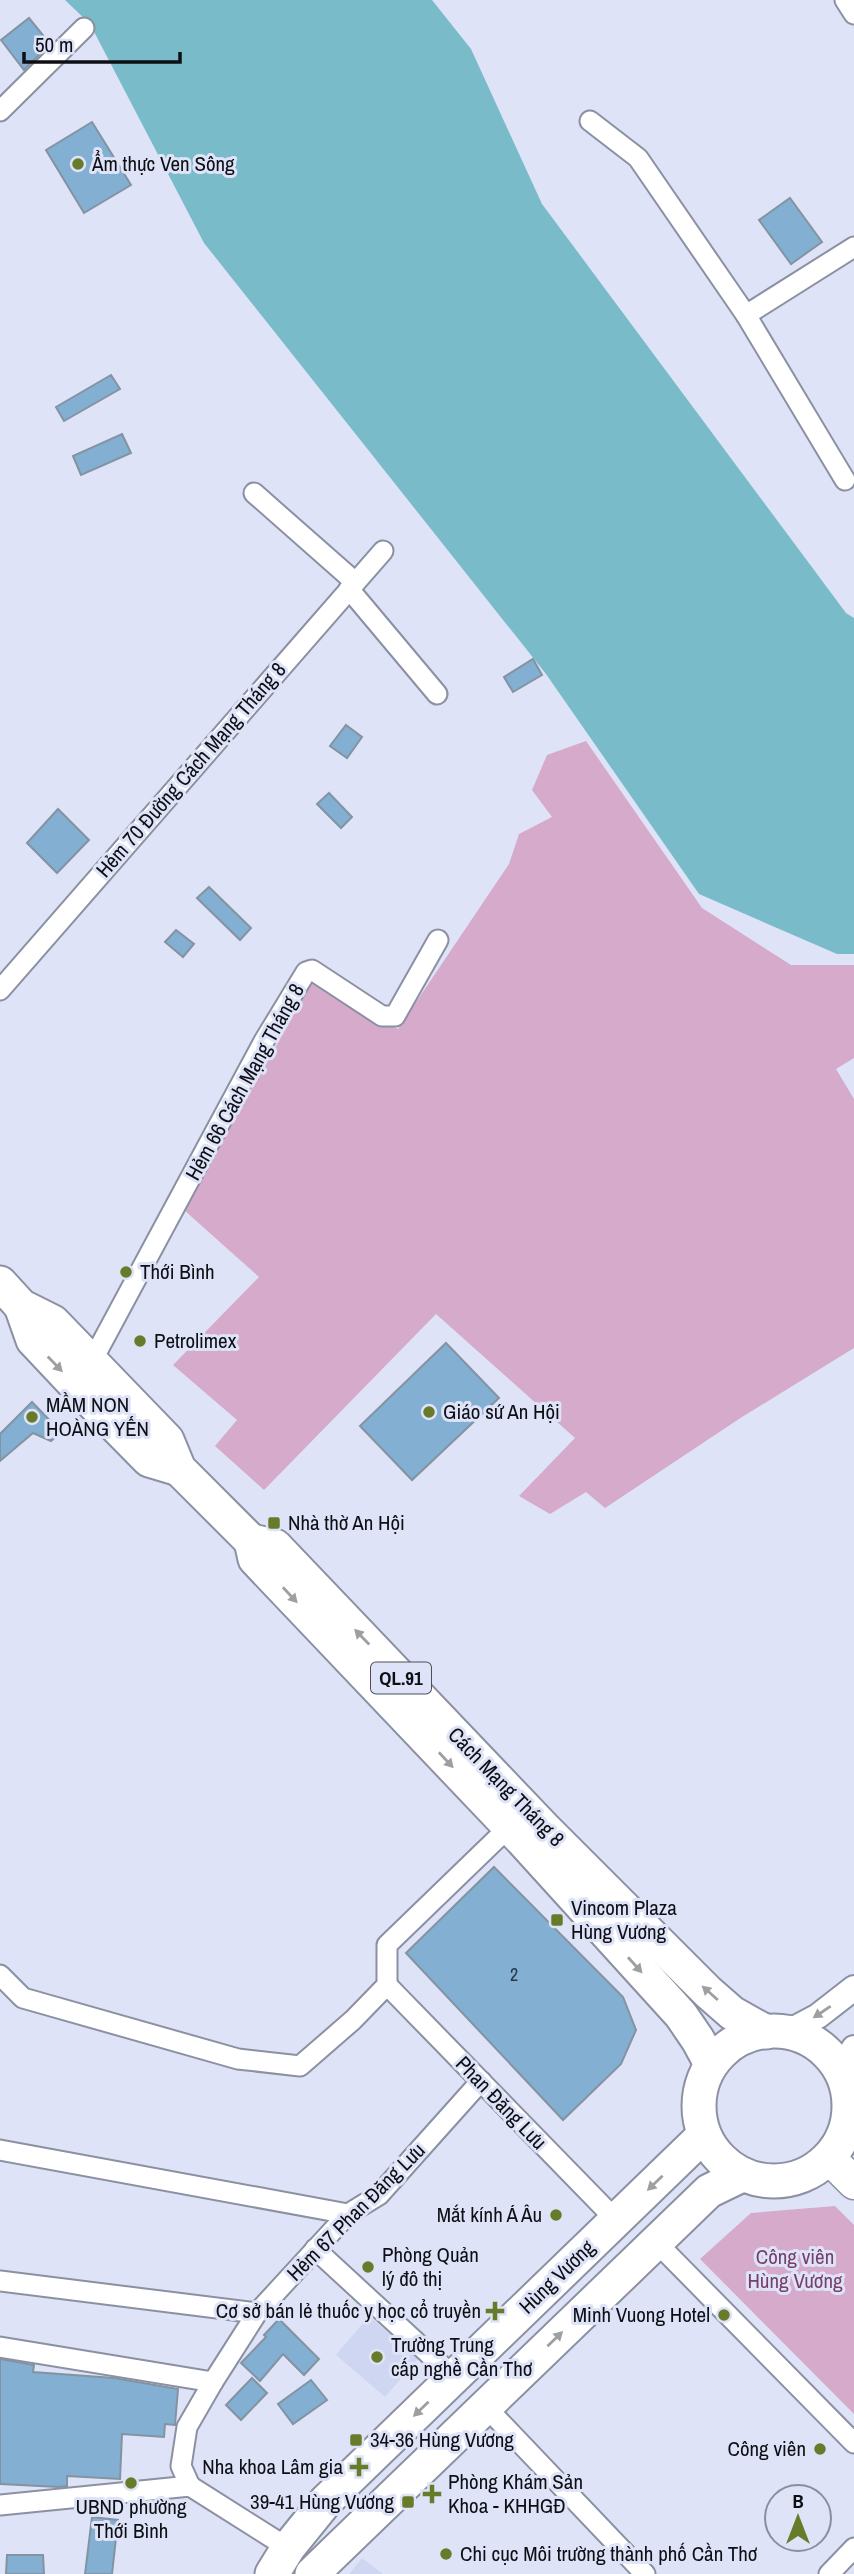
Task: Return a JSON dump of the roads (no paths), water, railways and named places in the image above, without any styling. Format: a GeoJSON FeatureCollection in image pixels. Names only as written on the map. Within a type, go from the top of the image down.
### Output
{"type":"FeatureCollection","features":[{"type":"Feature","properties":{"kind":"highway","name":"Cách Mạng Tháng 8"},"geometry":{"type":"LineString","coordinates":[[11,1295],[53,1322],[167,1440],[179,1469],[251,1541],[255,1559],[509,1827],[681,2015],[711,2064]]}},
{"type":"Feature","properties":{"kind":"highway","name":"Cách Mạng Tháng 8"},"geometry":{"type":"LineString","coordinates":[[11,1295],[33,1340],[82,1392],[149,1460],[179,1469]]}},
{"type":"Feature","properties":{"kind":"highway","name":"Cách Mạng Tháng 8"},"geometry":{"type":"LineString","coordinates":[[251,1541],[275,1546],[544,1828],[708,1992],[732,2013],[777,2032]]}},
{"type":"Feature","properties":{"kind":"highway"},"geometry":{"type":"LineString","coordinates":[[777,2032],[809,2040],[847,2060],[849,2117],[842,2139],[829,2158],[810,2172],[788,2180],[765,2181],[742,2175],[726,2165],[713,2152],[698,2117],[698,2098],[711,2064],[733,2043],[777,2032]]}},
{"type":"Feature","properties":{"kind":"highway","name":"Hùng Vương"},"geometry":{"type":"LineString","coordinates":[[287,2565],[326,2501],[704,2135]]}},
{"type":"Feature","properties":{"kind":"highway","name":"Hùng Vương"},"geometry":{"type":"LineString","coordinates":[[312,2574],[709,2191],[742,2175]]}},
{"type":"Feature","properties":{"kind":"main road"},"geometry":{"type":"LineString","coordinates":[[829,2158],[854,2183]]}},
{"type":"Feature","properties":{"kind":"street"},"geometry":{"type":"LineString","coordinates":[[845,0],[854,14]]}},
{"type":"Feature","properties":{"kind":"street"},"geometry":{"type":"LineString","coordinates":[[0,111],[84,28]]}},
{"type":"Feature","properties":{"kind":"street"},"geometry":{"type":"LineString","coordinates":[[590,121],[638,158],[746,315],[845,480]]}},
{"type":"Feature","properties":{"kind":"street"},"geometry":{"type":"LineString","coordinates":[[746,315],[854,247]]}},
{"type":"Feature","properties":{"kind":"street"},"geometry":{"type":"LineString","coordinates":[[254,493],[352,585],[438,694]]}},
{"type":"Feature","properties":{"kind":"street","name":"Hẻm 70 Đường Cách Mạng Tháng 8"},"geometry":{"type":"LineString","coordinates":[[0,990],[383,551]]}},
{"type":"Feature","properties":{"kind":"street","name":"Hẻm 66 Cách Mạng Tháng 8"},"geometry":{"type":"LineString","coordinates":[[92,1361],[264,1041],[306,972],[312,970],[389,1018],[395,1016],[439,940]]}},
{"type":"Feature","properties":{"kind":"street"},"geometry":{"type":"LineString","coordinates":[[0,1975],[23,1998],[238,2059],[300,2066],[353,2020],[387,1985],[387,1945],[509,1827]]}},
{"type":"Feature","properties":{"kind":"street","name":"Phan Đăng Lưu"},"geometry":{"type":"LineString","coordinates":[[387,1985],[616,2220]]}},
{"type":"Feature","properties":{"kind":"street"},"geometry":{"type":"LineString","coordinates":[[777,2032],[818,2016],[854,1988]]}},
{"type":"Feature","properties":{"kind":"street","name":"Hẻm 67 Phan Đăng Lưu"},"geometry":{"type":"LineString","coordinates":[[190,2486],[181,2466],[187,2427],[212,2382],[257,2313],[348,2214],[379,2195],[481,2081]]}},
{"type":"Feature","properties":{"kind":"street"},"geometry":{"type":"LineString","coordinates":[[0,2150],[348,2214]]}},
{"type":"Feature","properties":{"kind":"street"},"geometry":{"type":"LineString","coordinates":[[656,2242],[854,2443]]}},
{"type":"Feature","properties":{"kind":"street"},"geometry":{"type":"LineString","coordinates":[[315,2249],[454,2377]]}},
{"type":"Feature","properties":{"kind":"street"},"geometry":{"type":"LineString","coordinates":[[0,2281],[257,2313]]}},
{"type":"Feature","properties":{"kind":"street"},"geometry":{"type":"LineString","coordinates":[[0,2347],[212,2382]]}},
{"type":"Feature","properties":{"kind":"street"},"geometry":{"type":"LineString","coordinates":[[485,2406],[645,2574]]}},
{"type":"Feature","properties":{"kind":"street"},"geometry":{"type":"LineString","coordinates":[[0,2505],[190,2486],[287,2565]]}},
{"type":"Feature","properties":{"kind":"street"},"geometry":{"type":"LineString","coordinates":[[829,2574],[854,2548]]}},
{"type":"Feature","properties":{"kind":"place","name":"Ẩm thực Ven Sông"},"geometry":{"type":"Point","coordinates":[78,164]}},
{"type":"Feature","properties":{"kind":"place","name":"Thới Bình"},"geometry":{"type":"Point","coordinates":[126,1272]}},
{"type":"Feature","properties":{"kind":"place","name":"Petrolimex"},"geometry":{"type":"Point","coordinates":[140,1341]}},
{"type":"Feature","properties":{"kind":"place","name":"Giáo sứ An Hội"},"geometry":{"type":"Point","coordinates":[429,1412]}},
{"type":"Feature","properties":{"kind":"place","name":"MẦM NON HOÀNG YẾN"},"geometry":{"type":"Point","coordinates":[32,1417]}},
{"type":"Feature","properties":{"kind":"place","name":"Nhà thờ An Hội"},"geometry":{"type":"Point","coordinates":[274,1523]}},
{"type":"Feature","properties":{"kind":"place","name":"Vincom Plaza Hùng Vương"},"geometry":{"type":"Point","coordinates":[557,1920]}},
{"type":"Feature","properties":{"kind":"place","name":"Mắt kính Á Âu"},"geometry":{"type":"Point","coordinates":[556,2215]}},
{"type":"Feature","properties":{"kind":"place","name":"Phòng Quản lý đô thị"},"geometry":{"type":"Point","coordinates":[368,2267]}},
{"type":"Feature","properties":{"kind":"place","name":"Cơ sở bán lẻ thuốc y học cổ truyền"},"geometry":{"type":"Point","coordinates":[495,2311]}},
{"type":"Feature","properties":{"kind":"place","name":"Minh Vuong Hotel"},"geometry":{"type":"Point","coordinates":[724,2315]}},
{"type":"Feature","properties":{"kind":"place","name":"Trường Trung cấp nghề Cần Thơ"},"geometry":{"type":"Point","coordinates":[377,2357]}},
{"type":"Feature","properties":{"kind":"place","name":"34-36 Hùng Vương"},"geometry":{"type":"Point","coordinates":[356,2440]}},
{"type":"Feature","properties":{"kind":"place","name":"Công viên"},"geometry":{"type":"Point","coordinates":[820,2449]}},
{"type":"Feature","properties":{"kind":"place","name":"Nha khoa Lâm gia"},"geometry":{"type":"Point","coordinates":[359,2467]}},
{"type":"Feature","properties":{"kind":"place","name":"UBND phường Thới Bình"},"geometry":{"type":"Point","coordinates":[131,2483]}},
{"type":"Feature","properties":{"kind":"place","name":"Phòng Khám Sản Khoa - KHHGĐ"},"geometry":{"type":"Point","coordinates":[432,2494]}},
{"type":"Feature","properties":{"kind":"place","name":"39-41 Hùng Vương"},"geometry":{"type":"Point","coordinates":[408,2502]}},
{"type":"Feature","properties":{"kind":"place","name":"Chi cục Môi trường thành phố Cần Thơ"},"geometry":{"type":"Point","coordinates":[446,2554]}},
{"type":"Feature","properties":{"kind":"park label","name":"Công viên Hùng Vương"},"geometry":{"type":"Point","coordinates":[795,2269]}}]}
